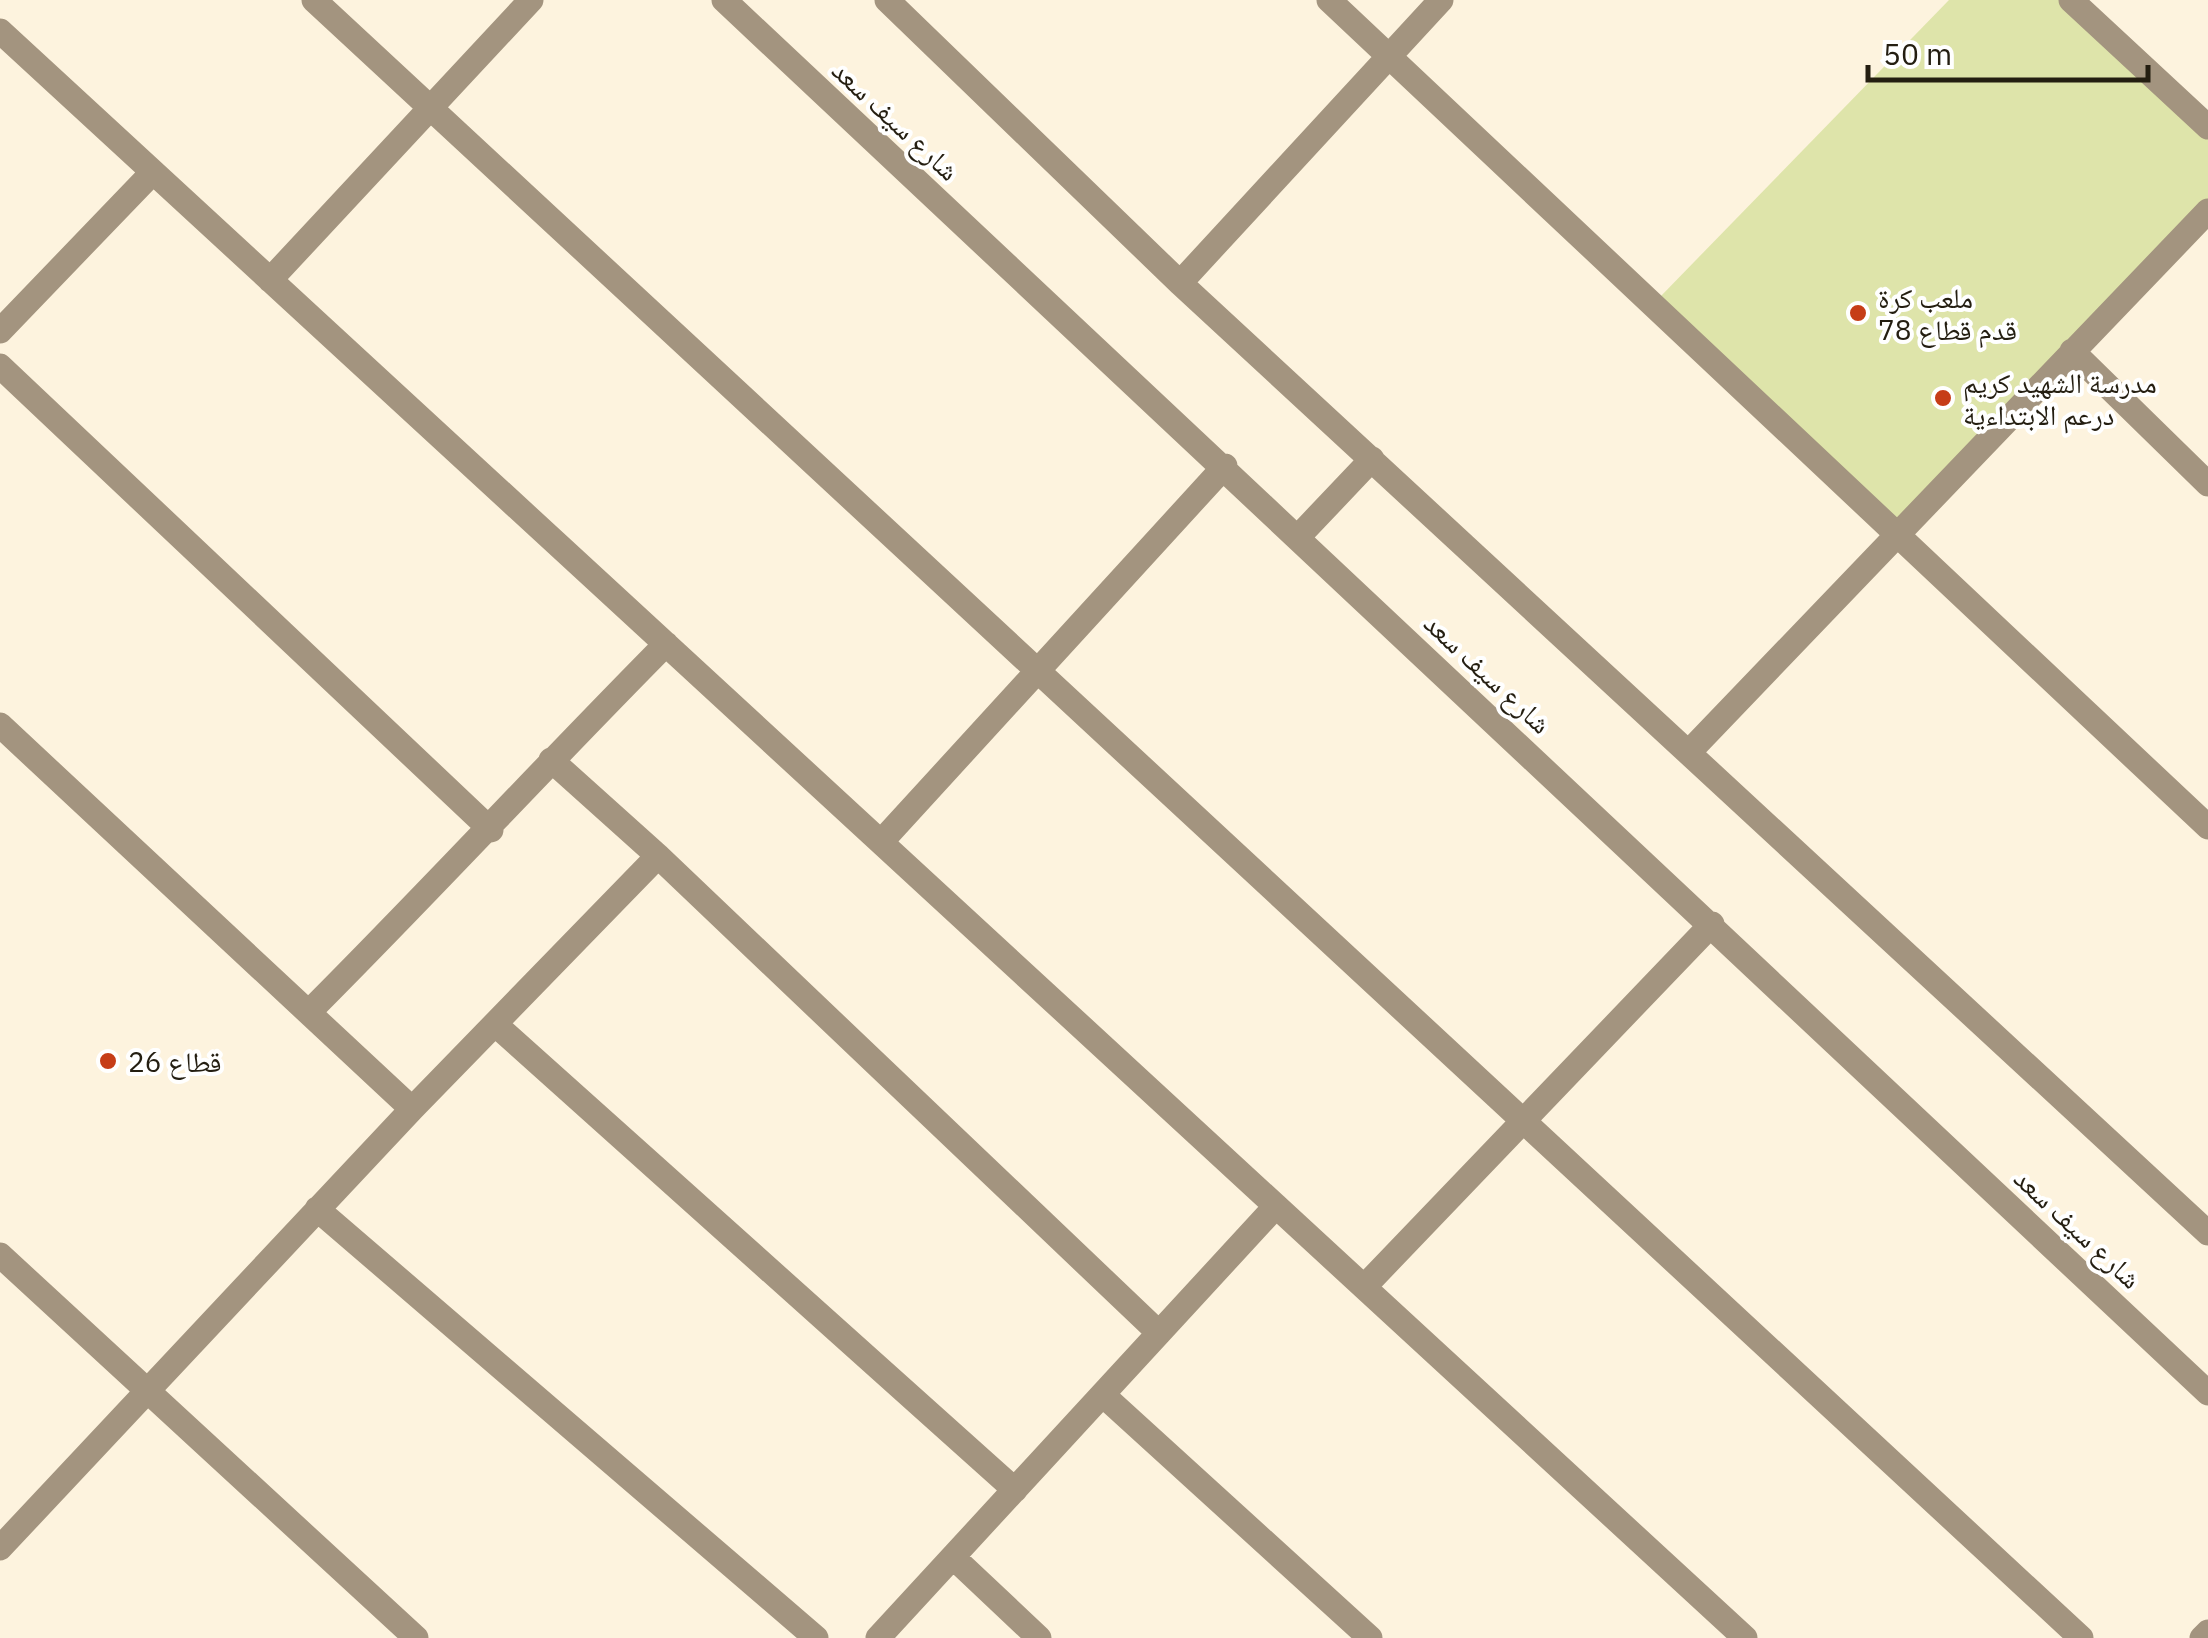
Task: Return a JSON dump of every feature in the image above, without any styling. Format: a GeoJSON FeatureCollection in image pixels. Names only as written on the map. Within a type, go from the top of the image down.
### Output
{"type":"FeatureCollection","features":[{"type":"Feature","properties":{"kind":"street"},"geometry":{"type":"LineString","coordinates":[[314,0],[2082,1638]]}},
{"type":"Feature","properties":{"kind":"street"},"geometry":{"type":"LineString","coordinates":[[270,280],[530,0]]}},
{"type":"Feature","properties":{"kind":"street","name":"شارع سيف سعد"},"geometry":{"type":"LineString","coordinates":[[724,0],[2208,1393]]}},
{"type":"Feature","properties":{"kind":"street"},"geometry":{"type":"LineString","coordinates":[[886,0],[1180,283],[2208,1233]]}},
{"type":"Feature","properties":{"kind":"street"},"geometry":{"type":"LineString","coordinates":[[1329,0],[2208,827]]}},
{"type":"Feature","properties":{"kind":"street"},"geometry":{"type":"LineString","coordinates":[[1180,283],[1441,0]]}},
{"type":"Feature","properties":{"kind":"street"},"geometry":{"type":"LineString","coordinates":[[2071,0],[2208,127]]}},
{"type":"Feature","properties":{"kind":"street"},"geometry":{"type":"LineString","coordinates":[[0,31],[1745,1638]]}},
{"type":"Feature","properties":{"kind":"street"},"geometry":{"type":"LineString","coordinates":[[0,331],[153,172]]}},
{"type":"Feature","properties":{"kind":"street"},"geometry":{"type":"LineString","coordinates":[[1690,751],[1895,532],[2208,212]]}},
{"type":"Feature","properties":{"kind":"street"},"geometry":{"type":"LineString","coordinates":[[2072,351],[2208,484]]}},
{"type":"Feature","properties":{"kind":"street"},"geometry":{"type":"LineString","coordinates":[[0,366],[491,830]]}},
{"type":"Feature","properties":{"kind":"street"},"geometry":{"type":"LineString","coordinates":[[1299,536],[1372,459]]}},
{"type":"Feature","properties":{"kind":"street"},"geometry":{"type":"LineString","coordinates":[[881,842],[1224,466]]}},
{"type":"Feature","properties":{"kind":"street"},"geometry":{"type":"LineString","coordinates":[[308,1012],[491,830],[551,760],[666,644]]}},
{"type":"Feature","properties":{"kind":"street"},"geometry":{"type":"LineString","coordinates":[[0,724],[412,1108]]}},
{"type":"Feature","properties":{"kind":"street"},"geometry":{"type":"LineString","coordinates":[[551,760],[658,856],[1159,1333]]}},
{"type":"Feature","properties":{"kind":"street"},"geometry":{"type":"LineString","coordinates":[[0,1548],[412,1108],[658,856]]}},
{"type":"Feature","properties":{"kind":"street"},"geometry":{"type":"LineString","coordinates":[[1364,1287],[1712,924]]}},
{"type":"Feature","properties":{"kind":"street"},"geometry":{"type":"LineString","coordinates":[[496,1025],[1015,1490]]}},
{"type":"Feature","properties":{"kind":"street"},"geometry":{"type":"LineString","coordinates":[[878,1638],[1276,1206]]}},
{"type":"Feature","properties":{"kind":"street"},"geometry":{"type":"LineString","coordinates":[[318,1209],[816,1638]]}},
{"type":"Feature","properties":{"kind":"street"},"geometry":{"type":"LineString","coordinates":[[0,1255],[416,1638]]}},
{"type":"Feature","properties":{"kind":"street"},"geometry":{"type":"LineString","coordinates":[[1103,1395],[1370,1638]]}},
{"type":"Feature","properties":{"kind":"street"},"geometry":{"type":"LineString","coordinates":[[953,1557],[1039,1638]]}},
{"type":"Feature","properties":{"kind":"street"},"geometry":{"type":"LineString","coordinates":[[2202,1638],[2208,1632]]}},
{"type":"Feature","properties":{"kind":"green space"},"geometry":{"type":"Polygon","coordinates":[[[1949,0],[2071,0],[2208,127],[2208,211],[1895,532],[1660,297],[1949,0]]]}},
{"type":"Feature","properties":{"kind":"place","name":"ملعب كرة قدم قطاع 78"},"geometry":{"type":"Point","coordinates":[1858,313]}},
{"type":"Feature","properties":{"kind":"place","name":"مدرسة الشهيد كريم درعم الابتداءية"},"geometry":{"type":"Point","coordinates":[1943,398]}},
{"type":"Feature","properties":{"kind":"place","name":"قطاع 26"},"geometry":{"type":"Point","coordinates":[108,1061]}}]}
